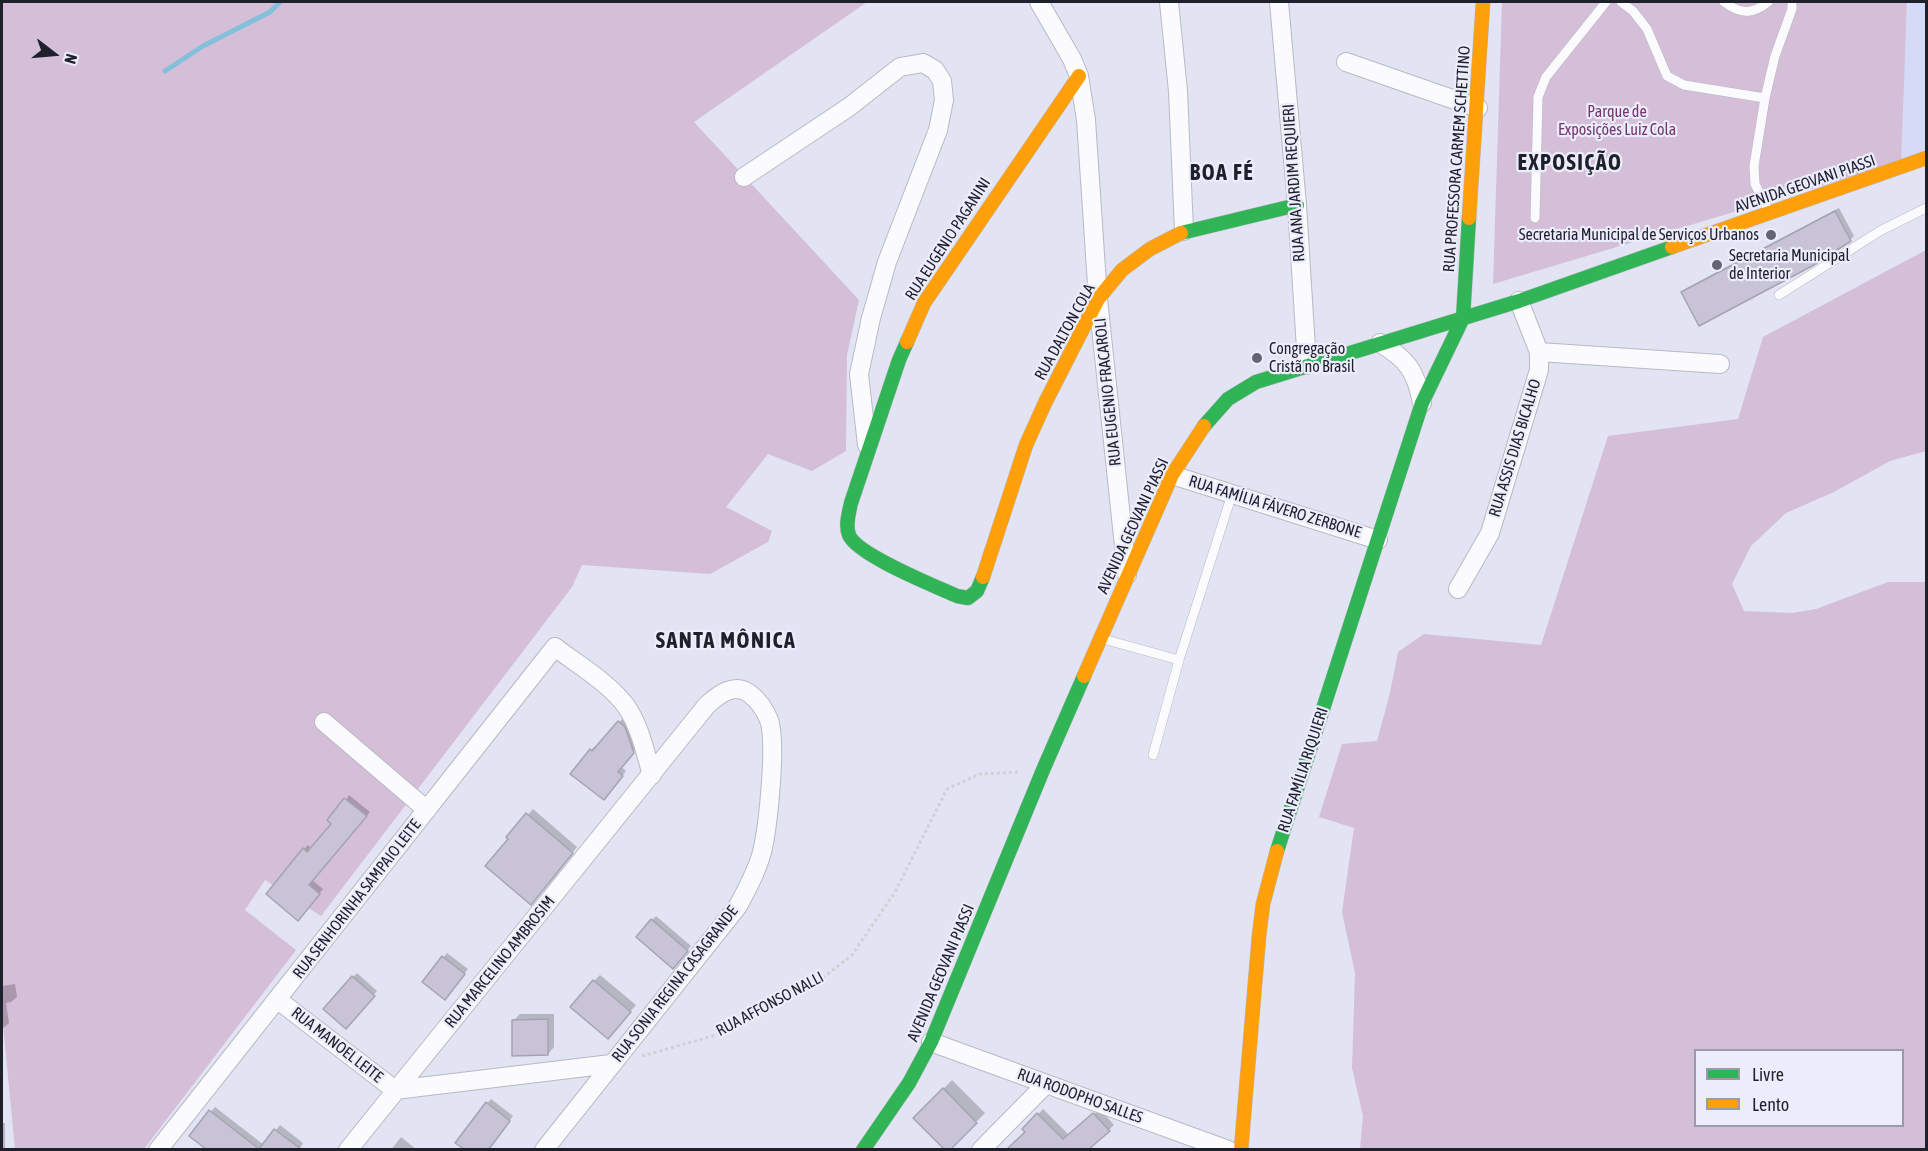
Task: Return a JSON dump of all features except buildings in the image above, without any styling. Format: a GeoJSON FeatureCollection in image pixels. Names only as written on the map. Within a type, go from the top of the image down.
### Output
{"type":"FeatureCollection","features":[{"type":"Feature","properties":{"kind":"street","name":"RUA EUGENIO FRACAROLI"},"geometry":{"type":"LineString","coordinates":[[1040,2],[1072,58],[1079,76],[1086,120],[1098,299],[1127,577]]}},
{"type":"Feature","properties":{"kind":"street"},"geometry":{"type":"LineString","coordinates":[[1169,2],[1178,91],[1184,231]]}},
{"type":"Feature","properties":{"kind":"street","name":"RUA ANA JARDIM REQUIERI"},"geometry":{"type":"LineString","coordinates":[[1279,2],[1297,205],[1307,365]]}},
{"type":"Feature","properties":{"kind":"street","name":"RUA PROFESSORA CARMEM SCHETTINO"},"geometry":{"type":"LineString","coordinates":[[1463,318],[1483,2]]}},
{"type":"Feature","properties":{"kind":"street"},"geometry":{"type":"LineString","coordinates":[[1346,62],[1478,108]]}},
{"type":"Feature","properties":{"kind":"street"},"geometry":{"type":"LineString","coordinates":[[744,177],[849,107],[900,67],[922,63],[935,70],[942,81],[944,100],[938,130],[887,262],[871,318],[860,374],[868,448]]}},
{"type":"Feature","properties":{"kind":"street","name":"RUA EUGENIO PAGANINI"},"geometry":{"type":"LineString","coordinates":[[977,591],[968,598],[957,596],[868,552],[851,539],[847,526],[851,503],[899,360],[924,303],[1079,76]]}},
{"type":"Feature","properties":{"kind":"street","name":"AVENIDA GEOVANI PIASSI"},"geometry":{"type":"LineString","coordinates":[[863,1149],[909,1083],[931,1042],[1043,770],[1172,475],[1201,429],[1228,399],[1256,382],[1519,301],[1926,158]]}},
{"type":"Feature","properties":{"kind":"street","name":"RUA DALTON COLA"},"geometry":{"type":"LineString","coordinates":[[977,591],[1026,445],[1098,299],[1122,270],[1150,249],[1184,231],[1297,205]]}},
{"type":"Feature","properties":{"kind":"street","name":"RUA ASSIS DIAS BICALHO"},"geometry":{"type":"LineString","coordinates":[[1458,589],[1490,532],[1539,370],[1539,352],[1519,301]]}},
{"type":"Feature","properties":{"kind":"street","name":"RUA FAMÍLIA RIQUIERI"},"geometry":{"type":"LineString","coordinates":[[1242,1149],[1263,904],[1272,865],[1422,403],[1463,318]]}},
{"type":"Feature","properties":{"kind":"street"},"geometry":{"type":"LineString","coordinates":[[1380,343],[1395,352],[1411,368],[1422,403]]}},
{"type":"Feature","properties":{"kind":"street"},"geometry":{"type":"LineString","coordinates":[[1539,352],[1720,364]]}},
{"type":"Feature","properties":{"kind":"street","name":"RUA FAMÍLIA FÁVERO ZERBONE"},"geometry":{"type":"LineString","coordinates":[[1172,475],[1378,540]]}},
{"type":"Feature","properties":{"kind":"street","name":"RUA SENHORINHA SAMPAIO LEITE"},"geometry":{"type":"LineString","coordinates":[[158,1149],[555,647],[603,684],[626,706],[638,730],[652,775]]}},
{"type":"Feature","properties":{"kind":"street","name":"RUA SONIA REGINA CASAGRANDE"},"geometry":{"type":"LineString","coordinates":[[543,1149],[738,906],[751,881],[762,853],[771,761],[772,740],[769,720],[761,704],[741,689],[732,689],[718,694],[652,775]]}},
{"type":"Feature","properties":{"kind":"street"},"geometry":{"type":"LineString","coordinates":[[324,722],[427,810]]}},
{"type":"Feature","properties":{"kind":"street","name":"RUA MARCELINO AMBROSIM"},"geometry":{"type":"LineString","coordinates":[[348,1149],[652,775]]}},
{"type":"Feature","properties":{"kind":"street","name":"RUA MANOEL LEITE"},"geometry":{"type":"LineString","coordinates":[[278,1000],[395,1090]]}},
{"type":"Feature","properties":{"kind":"street","name":"RUA RODOPHO SALLES"},"geometry":{"type":"LineString","coordinates":[[931,1042],[1222,1149]]}},
{"type":"Feature","properties":{"kind":"street"},"geometry":{"type":"LineString","coordinates":[[395,1090],[611,1064]]}},
{"type":"Feature","properties":{"kind":"street"},"geometry":{"type":"LineString","coordinates":[[981,1149],[1046,1084]]}},
{"type":"Feature","properties":{"kind":"lane"},"geometry":{"type":"LineString","coordinates":[[1535,218],[1538,97],[1546,77],[1606,2]]}},
{"type":"Feature","properties":{"kind":"lane"},"geometry":{"type":"LineString","coordinates":[[1621,2],[1633,11],[1647,29],[1667,75],[1684,84],[1765,98]]}},
{"type":"Feature","properties":{"kind":"lane"},"geometry":{"type":"LineString","coordinates":[[1724,2],[1735,10],[1752,11],[1768,2]]}},
{"type":"Feature","properties":{"kind":"lane"},"geometry":{"type":"LineString","coordinates":[[1770,213],[1755,184],[1754,165],[1765,98],[1778,47],[1792,9],[1792,2]]}},
{"type":"Feature","properties":{"kind":"lane"},"geometry":{"type":"LineString","coordinates":[[1779,295],[1880,231],[1926,208]]}},
{"type":"Feature","properties":{"kind":"lane"},"geometry":{"type":"LineString","coordinates":[[1153,755],[1179,660],[1232,494]]}},
{"type":"Feature","properties":{"kind":"lane"},"geometry":{"type":"LineString","coordinates":[[1101,638],[1179,660]]}},
{"type":"Feature","properties":{"kind":"path","name":"RUA AFFONSO NALLI"},"geometry":{"type":"LineString","coordinates":[[611,1064],[713,1035],[815,984],[852,955],[895,892],[947,789],[980,774],[1043,770]]}},
{"type":"Feature","properties":{"kind":"shaded area"},"geometry":{"type":"Polygon","coordinates":[[[1908,2],[1926,2],[1926,153],[1901,162],[1901,111],[1908,2]]]}},
{"type":"Feature","properties":{"kind":"green space"},"geometry":{"type":"Polygon","coordinates":[[[2,2],[867,2],[694,122],[859,300],[847,355],[846,451],[812,471],[768,454],[726,507],[772,531],[768,542],[710,574],[582,565],[572,587],[321,916],[265,880],[245,910],[296,950],[144,1149],[15,1149],[2,1014],[2,2]]]}},
{"type":"Feature","properties":{"kind":"green space","name":"Parque de Exposições Luiz Cola"},"geometry":{"type":"Polygon","coordinates":[[[1502,2],[1907,2],[1901,162],[1493,284],[1502,2]]]}},
{"type":"Feature","properties":{"kind":"green space"},"geometry":{"type":"Polygon","coordinates":[[[1926,250],[1926,451],[1890,461],[1834,492],[1786,513],[1751,546],[1732,584],[1744,611],[1792,613],[1816,609],[1888,582],[1926,582],[1926,1149],[1360,1149],[1363,1116],[1352,1068],[1355,973],[1342,912],[1354,828],[1319,817],[1342,744],[1377,741],[1398,652],[1424,634],[1541,645],[1608,436],[1738,419],[1763,337],[1926,250]]]}},
{"type":"Feature","properties":{"kind":"waterway"},"geometry":{"type":"LineString","coordinates":[[165,71],[203,46],[270,12],[280,2]]}},
{"type":"Feature","properties":{"kind":"traffic: fast"},"geometry":{"type":"LineString","coordinates":[[1181,233],[1297,205]]}},
{"type":"Feature","properties":{"kind":"traffic: fast"},"geometry":{"type":"LineString","coordinates":[[1277,851],[1422,403],[1463,318],[1469,218]]}},
{"type":"Feature","properties":{"kind":"traffic: fast"},"geometry":{"type":"LineString","coordinates":[[1204,426],[1228,399],[1256,382],[1519,301],[1672,247]]}},
{"type":"Feature","properties":{"kind":"traffic: fast"},"geometry":{"type":"LineString","coordinates":[[907,342],[851,503],[847,523],[849,535],[866,552],[915,578],[957,596],[968,598],[977,591],[983,577]]}},
{"type":"Feature","properties":{"kind":"traffic: fast"},"geometry":{"type":"LineString","coordinates":[[863,1150],[909,1083],[931,1042],[1084,676]]}},
{"type":"Feature","properties":{"kind":"traffic: slow"},"geometry":{"type":"LineString","coordinates":[[1469,218],[1483,2]]}},
{"type":"Feature","properties":{"kind":"traffic: slow"},"geometry":{"type":"LineString","coordinates":[[907,342],[924,303],[1079,76]]}},
{"type":"Feature","properties":{"kind":"traffic: slow"},"geometry":{"type":"LineString","coordinates":[[1672,247],[1926,158]]}},
{"type":"Feature","properties":{"kind":"traffic: slow"},"geometry":{"type":"LineString","coordinates":[[983,577],[1026,445],[1098,299],[1122,270],[1150,249],[1181,233]]}},
{"type":"Feature","properties":{"kind":"traffic: slow"},"geometry":{"type":"LineString","coordinates":[[1084,676],[1172,475],[1204,426]]}},
{"type":"Feature","properties":{"kind":"traffic: slow"},"geometry":{"type":"LineString","coordinates":[[1241,1150],[1259,936],[1263,904],[1277,851]]}},
{"type":"Feature","properties":{"kind":"place","name":"Secretaria Municipal de Serviços Urbanos"},"geometry":{"type":"Point","coordinates":[1771,235]}},
{"type":"Feature","properties":{"kind":"place","name":"Secretaria Municipal de Interior"},"geometry":{"type":"Point","coordinates":[1717,265]}},
{"type":"Feature","properties":{"kind":"place","name":"Congregação Cristã no Brasil"},"geometry":{"type":"Point","coordinates":[1257,358]}},
{"type":"Feature","properties":{"kind":"district","name":"EXPOSIÇÃO"},"geometry":{"type":"Point","coordinates":[1570,163]}},
{"type":"Feature","properties":{"kind":"district","name":"BOA FÉ"},"geometry":{"type":"Point","coordinates":[1222,173]}},
{"type":"Feature","properties":{"kind":"district","name":"SANTA MÔNICA"},"geometry":{"type":"Point","coordinates":[726,641]}}]}
